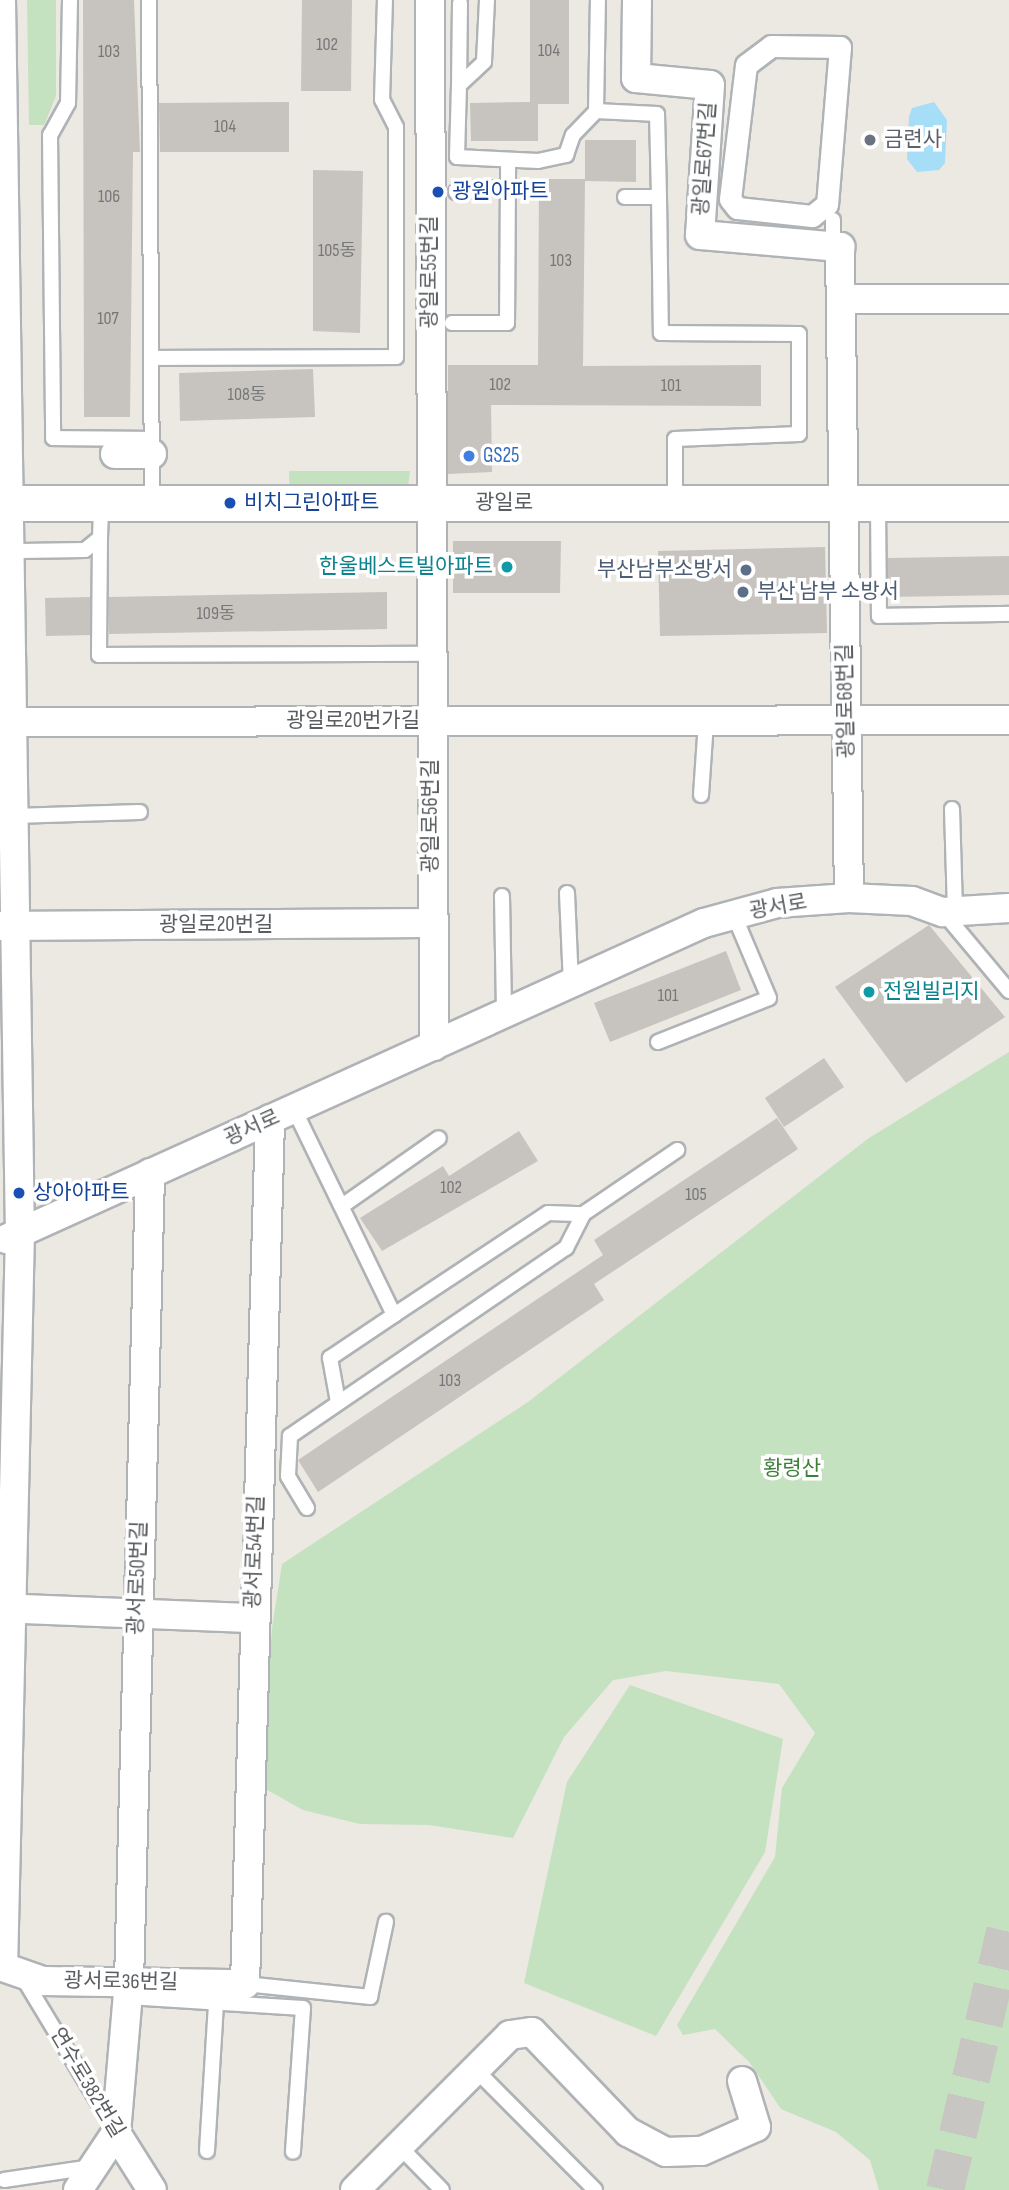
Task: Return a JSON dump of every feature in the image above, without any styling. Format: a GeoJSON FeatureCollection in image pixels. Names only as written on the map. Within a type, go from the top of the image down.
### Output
{"type":"FeatureCollection","features":[{"type":"Feature","properties":{"kind":"street"},"geometry":{"type":"LineString","coordinates":[[1,0],[4,503],[20,660],[6,722],[13,816],[8,926],[10,1237],[5,1608],[8,1970]]}},
{"type":"Feature","properties":{"kind":"street","name":"광일로55번길"},"geometry":{"type":"LineString","coordinates":[[430,0],[430,503]]}},
{"type":"Feature","properties":{"kind":"street","name":"광일로67번길"},"geometry":{"type":"LineString","coordinates":[[637,0],[636,78],[710,85],[700,235],[833,233],[840,247],[842,299],[861,503]]}},
{"type":"Feature","properties":{"kind":"street"},"geometry":{"type":"LineString","coordinates":[[771,46],[840,47],[827,204],[812,216],[737,208],[730,199],[746,65],[771,46]]}},
{"type":"Feature","properties":{"kind":"street"},"geometry":{"type":"LineString","coordinates":[[842,299],[1009,299]]}},
{"type":"Feature","properties":{"kind":"street"},"geometry":{"type":"LineString","coordinates":[[115,454],[152,446]]}},
{"type":"Feature","properties":{"kind":"street","name":"광일로"},"geometry":{"type":"LineString","coordinates":[[4,503],[1009,503]]}},
{"type":"Feature","properties":{"kind":"street","name":"광일로56번길"},"geometry":{"type":"LineString","coordinates":[[430,503],[434,1045]]}},
{"type":"Feature","properties":{"kind":"street","name":"광일로68번길"},"geometry":{"type":"LineString","coordinates":[[849,898],[846,720],[861,503]]}},
{"type":"Feature","properties":{"kind":"street","name":"광일로20번가길"},"geometry":{"type":"LineString","coordinates":[[6,722],[1009,720]]}},
{"type":"Feature","properties":{"kind":"street","name":"광서로"},"geometry":{"type":"LineString","coordinates":[[10,1237],[571,984],[734,915],[777,904],[849,898],[912,901],[949,911],[1009,908]]}},
{"type":"Feature","properties":{"kind":"street","name":"광일로20번길"},"geometry":{"type":"LineString","coordinates":[[8,926],[431,923]]}},
{"type":"Feature","properties":{"kind":"street","name":"광서로54번길"},"geometry":{"type":"LineString","coordinates":[[245,1984],[253,1618],[282,1114]]}},
{"type":"Feature","properties":{"kind":"street","name":"광서로50번길"},"geometry":{"type":"LineString","coordinates":[[116,2133],[128,1990],[150,1173]]}},
{"type":"Feature","properties":{"kind":"street"},"geometry":{"type":"LineString","coordinates":[[5,1608],[253,1618]]}},
{"type":"Feature","properties":{"kind":"street","name":"광서로36번길"},"geometry":{"type":"LineString","coordinates":[[8,1970],[128,1990],[245,1984]]}},
{"type":"Feature","properties":{"kind":"street"},"geometry":{"type":"LineString","coordinates":[[355,2190],[510,2035],[532,2032],[628,2132],[666,2152],[702,2151],[756,2127],[742,2081]]}},
{"type":"Feature","properties":{"kind":"street"},"geometry":{"type":"LineString","coordinates":[[86,2179],[116,2133]]}},
{"type":"Feature","properties":{"kind":"street","name":"연수로382번길"},"geometry":{"type":"LineString","coordinates":[[116,2133],[152,2190]]}},
{"type":"Feature","properties":{"kind":"lane"},"geometry":{"type":"LineString","coordinates":[[70,0],[68,103],[50,135],[53,438],[152,446]]}},
{"type":"Feature","properties":{"kind":"lane"},"geometry":{"type":"LineString","coordinates":[[149,0],[152,503]]}},
{"type":"Feature","properties":{"kind":"lane"},"geometry":{"type":"LineString","coordinates":[[151,358],[396,357],[396,127],[382,100],[385,0]]}},
{"type":"Feature","properties":{"kind":"lane"},"geometry":{"type":"LineString","coordinates":[[459,85],[484,62],[486,0]]}},
{"type":"Feature","properties":{"kind":"lane"},"geometry":{"type":"LineString","coordinates":[[460,3],[457,158],[508,160],[566,155],[573,135],[596,111],[598,0]]}},
{"type":"Feature","properties":{"kind":"lane"},"geometry":{"type":"LineString","coordinates":[[596,111],[657,114],[661,333],[799,334],[799,434],[676,439],[675,503]]}},
{"type":"Feature","properties":{"kind":"lane"},"geometry":{"type":"LineString","coordinates":[[452,323],[507,323],[508,160]]}},
{"type":"Feature","properties":{"kind":"lane"},"geometry":{"type":"LineString","coordinates":[[456,192],[508,187]]}},
{"type":"Feature","properties":{"kind":"lane"},"geometry":{"type":"LineString","coordinates":[[625,197],[659,197]]}},
{"type":"Feature","properties":{"kind":"lane"},"geometry":{"type":"LineString","coordinates":[[102,503],[99,655],[431,654]]}},
{"type":"Feature","properties":{"kind":"lane"},"geometry":{"type":"LineString","coordinates":[[861,503],[879,616],[1009,614]]}},
{"type":"Feature","properties":{"kind":"lane"},"geometry":{"type":"LineString","coordinates":[[19,551],[85,550],[100,538]]}},
{"type":"Feature","properties":{"kind":"lane"},"geometry":{"type":"LineString","coordinates":[[701,795],[705,721]]}},
{"type":"Feature","properties":{"kind":"lane"},"geometry":{"type":"LineString","coordinates":[[952,808],[949,911],[1009,991]]}},
{"type":"Feature","properties":{"kind":"lane"},"geometry":{"type":"LineString","coordinates":[[13,816],[140,812]]}},
{"type":"Feature","properties":{"kind":"lane"},"geometry":{"type":"LineString","coordinates":[[567,893],[571,984]]}},
{"type":"Feature","properties":{"kind":"lane"},"geometry":{"type":"LineString","coordinates":[[502,896],[504,1014]]}},
{"type":"Feature","properties":{"kind":"lane"},"geometry":{"type":"LineString","coordinates":[[658,1042],[769,998],[734,915]]}},
{"type":"Feature","properties":{"kind":"lane"},"geometry":{"type":"LineString","coordinates":[[282,1114],[342,1206],[394,1315]]}},
{"type":"Feature","properties":{"kind":"lane"},"geometry":{"type":"LineString","coordinates":[[342,1206],[439,1138]]}},
{"type":"Feature","properties":{"kind":"lane"},"geometry":{"type":"LineString","coordinates":[[307,1508],[288,1476],[289,1436],[566,1248],[583,1214],[677,1150]]}},
{"type":"Feature","properties":{"kind":"lane"},"geometry":{"type":"LineString","coordinates":[[338,1402],[330,1358],[548,1213],[583,1214]]}},
{"type":"Feature","properties":{"kind":"lane"},"geometry":{"type":"LineString","coordinates":[[245,1984],[370,1997],[386,1922]]}},
{"type":"Feature","properties":{"kind":"lane","name":"연수로382번길"},"geometry":{"type":"LineString","coordinates":[[8,1970],[116,2133]]}},
{"type":"Feature","properties":{"kind":"lane"},"geometry":{"type":"LineString","coordinates":[[128,1990],[216,2003],[303,2008],[293,2152]]}},
{"type":"Feature","properties":{"kind":"lane"},"geometry":{"type":"LineString","coordinates":[[206,2151],[216,2003]]}},
{"type":"Feature","properties":{"kind":"lane"},"geometry":{"type":"LineString","coordinates":[[476,2070],[595,2190]]}},
{"type":"Feature","properties":{"kind":"lane"},"geometry":{"type":"LineString","coordinates":[[400,2147],[442,2190]]}},
{"type":"Feature","properties":{"kind":"lane"},"geometry":{"type":"LineString","coordinates":[[4,2180],[86,2179]]}},
{"type":"Feature","properties":{"kind":"green space"},"geometry":{"type":"Polygon","coordinates":[[[27,0],[56,0],[56,96],[44,125],[29,125],[27,0]]]}},
{"type":"Feature","properties":{"kind":"green space"},"geometry":{"type":"Polygon","coordinates":[[[289,471],[410,471],[406,503],[290,503],[289,471]]]}},
{"type":"Feature","properties":{"kind":"green space","name":"황령산"},"geometry":{"type":"Polygon","coordinates":[[[1009,1052],[1009,2190],[879,2190],[870,2160],[836,2132],[781,2109],[750,2063],[715,2029],[683,2035],[677,2025],[775,1857],[782,1788],[815,1733],[779,1684],[666,1671],[613,1680],[564,1737],[513,1838],[429,1825],[360,1824],[303,1810],[262,1787],[272,1628],[282,1564],[528,1402],[869,1138],[1009,1052]]]}},
{"type":"Feature","properties":{"kind":"green space"},"geometry":{"type":"Polygon","coordinates":[[[630,1685],[783,1739],[765,1852],[656,2036],[524,1983],[567,1782],[630,1685]]]}},
{"type":"Feature","properties":{"kind":"water"},"geometry":{"type":"Polygon","coordinates":[[[934,102],[947,120],[945,163],[939,170],[917,172],[907,159],[909,117],[912,108],[934,102]]]}},
{"type":"Feature","properties":{"kind":"building"},"geometry":{"type":"Polygon","coordinates":[[[83,0],[134,0],[140,152],[133,152],[130,417],[84,417],[83,0]]]}},
{"type":"Feature","properties":{"kind":"building"},"geometry":{"type":"Polygon","coordinates":[[[302,0],[352,0],[351,91],[301,91],[302,0]]]}},
{"type":"Feature","properties":{"kind":"building"},"geometry":{"type":"Polygon","coordinates":[[[530,0],[569,0],[569,104],[538,104],[538,141],[471,141],[470,103],[530,102],[530,0]]]}},
{"type":"Feature","properties":{"kind":"building"},"geometry":{"type":"Polygon","coordinates":[[[289,102],[289,152],[160,152],[159,103],[289,102]]]}},
{"type":"Feature","properties":{"kind":"building"},"geometry":{"type":"Polygon","coordinates":[[[585,140],[636,140],[636,182],[585,181],[585,140]]]}},
{"type":"Feature","properties":{"kind":"building"},"geometry":{"type":"Polygon","coordinates":[[[313,170],[363,171],[360,333],[313,331],[313,170]]]}},
{"type":"Feature","properties":{"kind":"building"},"geometry":{"type":"Polygon","coordinates":[[[539,179],[585,179],[583,366],[761,365],[761,406],[491,405],[492,472],[448,474],[448,365],[538,365],[539,179]]]}},
{"type":"Feature","properties":{"kind":"building"},"geometry":{"type":"Polygon","coordinates":[[[313,369],[315,417],[180,421],[179,373],[313,369]]]}},
{"type":"Feature","properties":{"kind":"building","name":"한울베스트빌아파트"},"geometry":{"type":"Polygon","coordinates":[[[453,541],[561,541],[560,593],[453,593],[453,541]]]}},
{"type":"Feature","properties":{"kind":"building","name":"부산 남부 소방서"},"geometry":{"type":"Polygon","coordinates":[[[825,547],[827,633],[660,636],[658,551],[825,547]]]}},
{"type":"Feature","properties":{"kind":"building"},"geometry":{"type":"Polygon","coordinates":[[[1009,556],[1009,595],[888,597],[888,558],[1009,556]]]}},
{"type":"Feature","properties":{"kind":"building"},"geometry":{"type":"Polygon","coordinates":[[[387,592],[387,629],[109,634],[109,597],[387,592]]]}},
{"type":"Feature","properties":{"kind":"building"},"geometry":{"type":"Polygon","coordinates":[[[90,597],[90,635],[46,636],[45,598],[90,597]]]}},
{"type":"Feature","properties":{"kind":"building"},"geometry":{"type":"Polygon","coordinates":[[[929,925],[1005,1017],[906,1083],[835,987],[929,925]]]}},
{"type":"Feature","properties":{"kind":"building"},"geometry":{"type":"Polygon","coordinates":[[[726,951],[741,990],[610,1042],[594,1003],[726,951]]]}},
{"type":"Feature","properties":{"kind":"building"},"geometry":{"type":"Polygon","coordinates":[[[824,1058],[844,1087],[784,1127],[765,1098],[824,1058]]]}},
{"type":"Feature","properties":{"kind":"building"},"geometry":{"type":"Polygon","coordinates":[[[777,1118],[798,1149],[594,1284],[604,1300],[318,1492],[298,1460],[603,1255],[594,1240],[777,1118]]]}},
{"type":"Feature","properties":{"kind":"building"},"geometry":{"type":"Polygon","coordinates":[[[519,1131],[538,1161],[382,1251],[360,1218],[443,1166],[449,1176],[519,1131]]]}},
{"type":"Feature","properties":{"kind":"tunnel"},"geometry":{"type":"LineString","coordinates":[[945,2190],[1009,1915]]}},
{"type":"Feature","properties":{"kind":"place","name":"금련사"},"geometry":{"type":"Point","coordinates":[870,140]}},
{"type":"Feature","properties":{"kind":"place","name":"광원아파트"},"geometry":{"type":"Point","coordinates":[438,192]}},
{"type":"Feature","properties":{"kind":"place","name":"GS25"},"geometry":{"type":"Point","coordinates":[469,456]}},
{"type":"Feature","properties":{"kind":"place","name":"비치그린아파트"},"geometry":{"type":"Point","coordinates":[230,503]}},
{"type":"Feature","properties":{"kind":"place","name":"한울베스트빌아파트"},"geometry":{"type":"Point","coordinates":[507,567]}},
{"type":"Feature","properties":{"kind":"place","name":"부산남부소방서"},"geometry":{"type":"Point","coordinates":[746,570]}},
{"type":"Feature","properties":{"kind":"place","name":"부산 남부 소방서"},"geometry":{"type":"Point","coordinates":[743,592]}},
{"type":"Feature","properties":{"kind":"place","name":"전원빌리지"},"geometry":{"type":"Point","coordinates":[869,992]}},
{"type":"Feature","properties":{"kind":"place","name":"상아아파트"},"geometry":{"type":"Point","coordinates":[19,1193]}}]}
